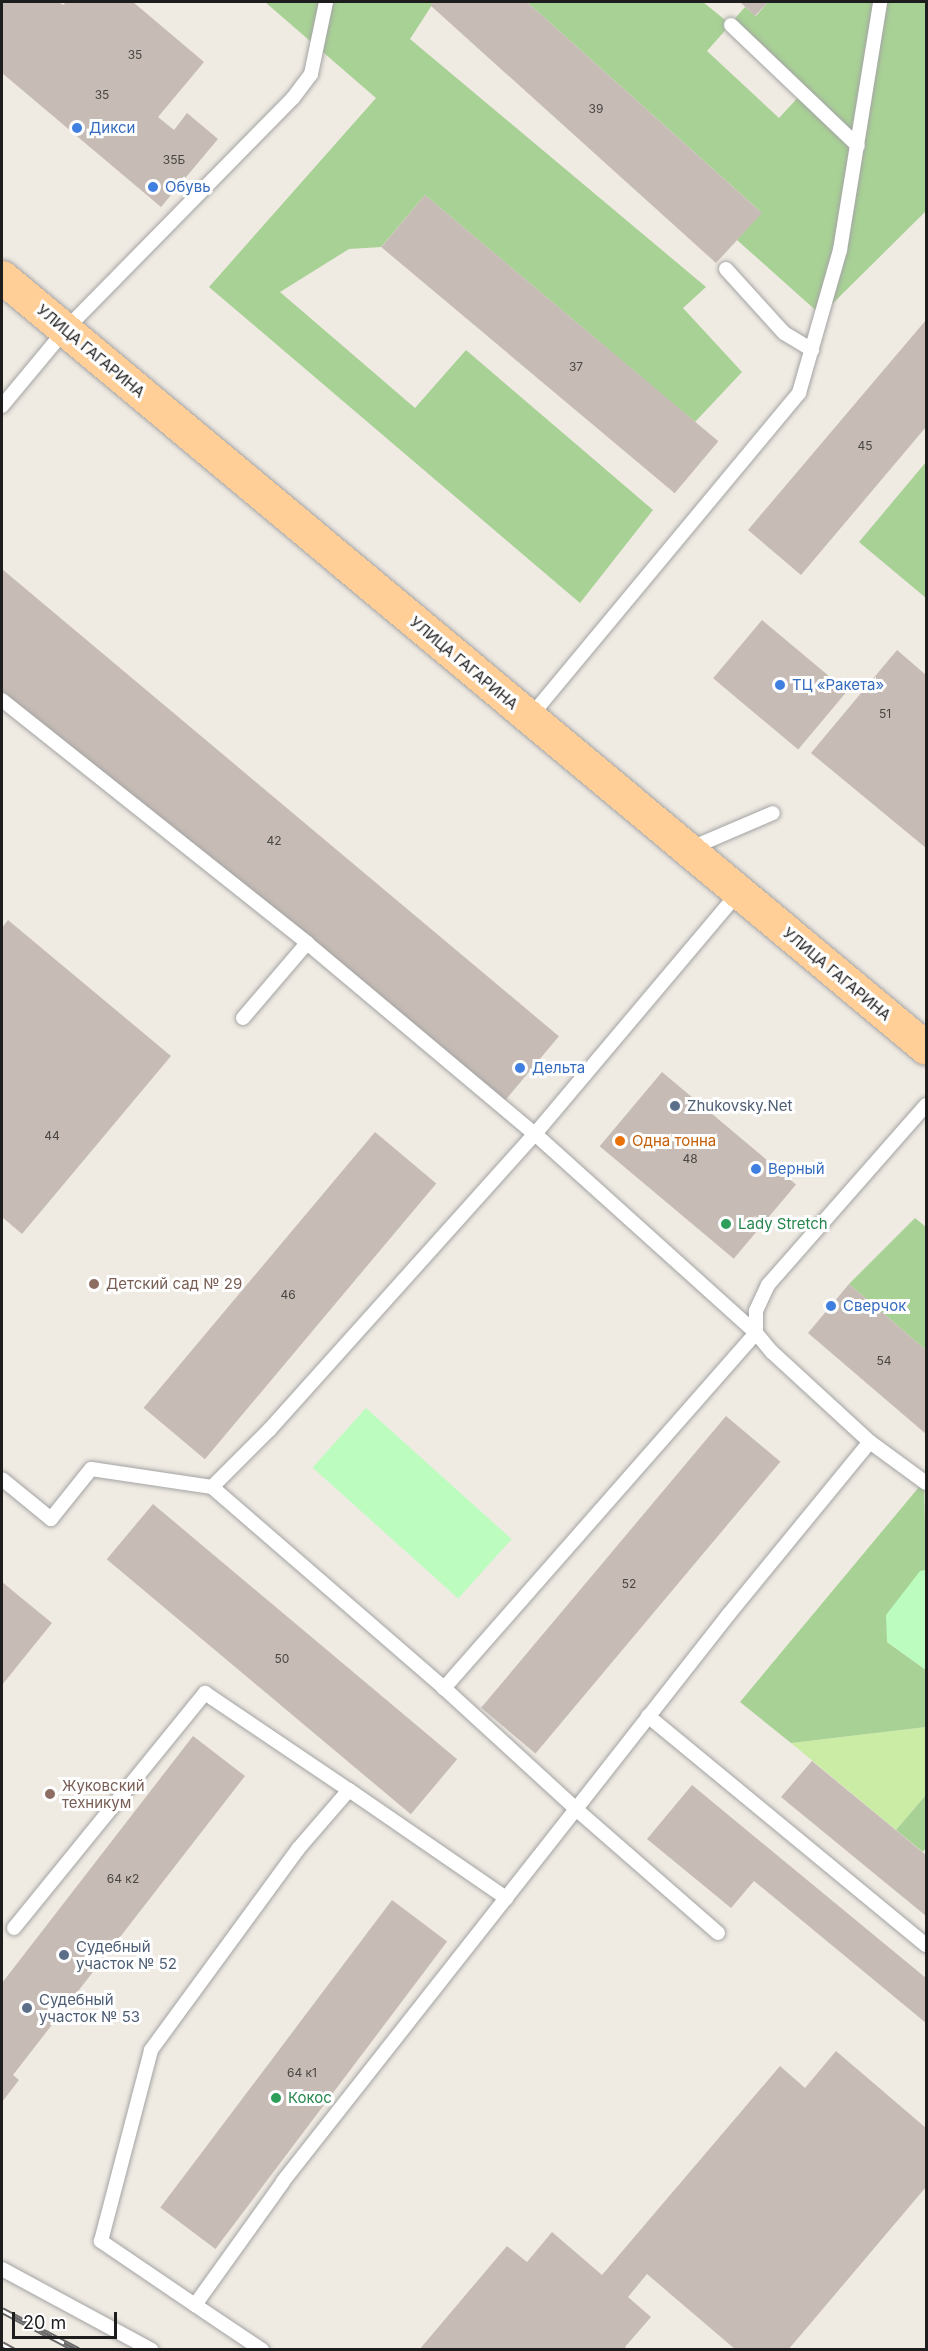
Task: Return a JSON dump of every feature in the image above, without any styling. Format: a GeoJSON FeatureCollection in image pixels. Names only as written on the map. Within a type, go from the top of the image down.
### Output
{"type":"FeatureCollection","features":[{"type":"Feature","properties":{"kind":"main road","name":"УЛИЦА ГАГАРИНА"},"geometry":{"type":"LineString","coordinates":[[2,277],[927,1048]]}},
{"type":"Feature","properties":{"kind":"lane"},"geometry":{"type":"LineString","coordinates":[[2,406],[65,330],[293,99],[311,74],[326,2]]}},
{"type":"Feature","properties":{"kind":"lane"},"geometry":{"type":"LineString","coordinates":[[530,717],[799,393],[840,250],[880,2]]}},
{"type":"Feature","properties":{"kind":"lane"},"geometry":{"type":"LineString","coordinates":[[730,25],[858,146]]}},
{"type":"Feature","properties":{"kind":"lane"},"geometry":{"type":"LineString","coordinates":[[726,269],[784,333],[812,350]]}},
{"type":"Feature","properties":{"kind":"lane"},"geometry":{"type":"LineString","coordinates":[[2,700],[307,943],[535,1134],[756,1333],[870,1442],[927,1482]]}},
{"type":"Feature","properties":{"kind":"lane"},"geometry":{"type":"LineString","coordinates":[[688,849],[773,813]]}},
{"type":"Feature","properties":{"kind":"lane"},"geometry":{"type":"LineString","coordinates":[[212,1487],[270,1429],[535,1134],[739,892]]}},
{"type":"Feature","properties":{"kind":"lane"},"geometry":{"type":"LineString","coordinates":[[243,1018],[307,943]]}},
{"type":"Feature","properties":{"kind":"lane"},"geometry":{"type":"LineString","coordinates":[[444,1688],[756,1333],[756,1311],[768,1285],[927,1105]]}},
{"type":"Feature","properties":{"kind":"lane"},"geometry":{"type":"LineString","coordinates":[[195,2305],[283,2182],[648,1716],[870,1442]]}},
{"type":"Feature","properties":{"kind":"lane"},"geometry":{"type":"LineString","coordinates":[[2,1479],[51,1519],[91,1469],[212,1487],[444,1688],[576,1809],[718,1933]]}},
{"type":"Feature","properties":{"kind":"lane"},"geometry":{"type":"LineString","coordinates":[[14,1929],[205,1693],[506,1898]]}},
{"type":"Feature","properties":{"kind":"lane"},"geometry":{"type":"LineString","coordinates":[[648,1716],[927,1945]]}},
{"type":"Feature","properties":{"kind":"lane"},"geometry":{"type":"LineString","coordinates":[[262,2349],[100,2241],[151,2050],[298,1849],[349,1790]]}},
{"type":"Feature","properties":{"kind":"lane"},"geometry":{"type":"LineString","coordinates":[[2,2269],[152,2349]]}},
{"type":"Feature","properties":{"kind":"green space"},"geometry":{"type":"Polygon","coordinates":[[[265,2],[434,2],[410,39],[706,287],[683,308],[742,372],[695,422],[425,195],[381,247],[349,249],[280,292],[415,408],[466,350],[653,510],[580,603],[209,287],[376,98],[265,2]]]}},
{"type":"Feature","properties":{"kind":"green space"},"geometry":{"type":"Polygon","coordinates":[[[527,2],[703,2],[730,24],[745,7],[756,16],[768,2],[926,2],[926,211],[821,315],[737,240],[761,212],[527,2]],[[730,25],[707,51],[779,118],[803,92],[730,25]]]}},
{"type":"Feature","properties":{"kind":"green space"},"geometry":{"type":"Polygon","coordinates":[[[926,462],[926,598],[859,542],[926,462]]]}},
{"type":"Feature","properties":{"kind":"green space"},"geometry":{"type":"Polygon","coordinates":[[[915,1218],[926,1227],[926,1350],[849,1284],[915,1218]]]}},
{"type":"Feature","properties":{"kind":"green space"},"geometry":{"type":"Polygon","coordinates":[[[366,1408],[512,1539],[458,1599],[312,1467],[366,1408]]]}},
{"type":"Feature","properties":{"kind":"green space"},"geometry":{"type":"Polygon","coordinates":[[[924,1481],[926,1570],[920,1572],[887,1642],[926,1670],[926,1727],[791,1743],[740,1702],[924,1481]]]}},
{"type":"Feature","properties":{"kind":"green space"},"geometry":{"type":"Polygon","coordinates":[[[926,1570],[926,1670],[887,1642],[886,1615],[920,1571],[926,1570]]]}},
{"type":"Feature","properties":{"kind":"green space"},"geometry":{"type":"Polygon","coordinates":[[[926,1727],[926,1795],[896,1830],[791,1743],[926,1727]]]}},
{"type":"Feature","properties":{"kind":"green space"},"geometry":{"type":"Polygon","coordinates":[[[926,1795],[926,1847],[923,1852],[896,1830],[926,1795]]]}},
{"type":"Feature","properties":{"kind":"building"},"geometry":{"type":"Polygon","coordinates":[[[2,2],[59,2],[63,5],[66,2],[133,2],[204,62],[158,117],[174,130],[187,113],[218,139],[161,207],[2,73],[2,2]]]}},
{"type":"Feature","properties":{"kind":"building"},"geometry":{"type":"Polygon","coordinates":[[[434,2],[527,2],[762,213],[716,263],[430,5],[434,2]]]}},
{"type":"Feature","properties":{"kind":"building"},"geometry":{"type":"Polygon","coordinates":[[[740,2],[768,2],[755,16],[740,2]]]}},
{"type":"Feature","properties":{"kind":"building"},"geometry":{"type":"Polygon","coordinates":[[[425,195],[718,441],[675,493],[381,247],[425,195]]]}},
{"type":"Feature","properties":{"kind":"building"},"geometry":{"type":"Polygon","coordinates":[[[926,320],[926,427],[801,575],[748,530],[926,320]]]}},
{"type":"Feature","properties":{"kind":"building"},"geometry":{"type":"Polygon","coordinates":[[[2,569],[559,1036],[497,1110],[2,694],[2,569]]]}},
{"type":"Feature","properties":{"kind":"building","name":"ТЦ «Ракета»"},"geometry":{"type":"Polygon","coordinates":[[[762,620],[847,691],[798,750],[713,678],[762,620]]]}},
{"type":"Feature","properties":{"kind":"building"},"geometry":{"type":"Polygon","coordinates":[[[897,650],[926,675],[926,848],[811,753],[897,650]]]}},
{"type":"Feature","properties":{"kind":"building"},"geometry":{"type":"Polygon","coordinates":[[[8,920],[171,1056],[22,1234],[2,1217],[2,928],[8,920]]]}},
{"type":"Feature","properties":{"kind":"building"},"geometry":{"type":"Polygon","coordinates":[[[662,1072],[796,1184],[734,1259],[600,1146],[662,1072]]]}},
{"type":"Feature","properties":{"kind":"building"},"geometry":{"type":"Polygon","coordinates":[[[375,1132],[436,1183],[205,1459],[144,1408],[375,1132]]]}},
{"type":"Feature","properties":{"kind":"building"},"geometry":{"type":"Polygon","coordinates":[[[849,1284],[926,1350],[926,1434],[808,1333],[849,1284]]]}},
{"type":"Feature","properties":{"kind":"building"},"geometry":{"type":"Polygon","coordinates":[[[726,1416],[780,1462],[535,1754],[481,1708],[726,1416]]]}},
{"type":"Feature","properties":{"kind":"building"},"geometry":{"type":"Polygon","coordinates":[[[153,1504],[457,1759],[411,1814],[107,1559],[153,1504]]]}},
{"type":"Feature","properties":{"kind":"building"},"geometry":{"type":"Polygon","coordinates":[[[2,1582],[52,1623],[2,1685],[2,1582]]]}},
{"type":"Feature","properties":{"kind":"building"},"geometry":{"type":"Polygon","coordinates":[[[193,1736],[245,1776],[13,2075],[19,2080],[2,2102],[2,1983],[193,1736]]]}},
{"type":"Feature","properties":{"kind":"building"},"geometry":{"type":"Polygon","coordinates":[[[812,1761],[926,1855],[926,1916],[781,1797],[812,1761]]]}},
{"type":"Feature","properties":{"kind":"building"},"geometry":{"type":"Polygon","coordinates":[[[692,1785],[926,1978],[926,2023],[754,1881],[731,1908],[647,1839],[692,1785]]]}},
{"type":"Feature","properties":{"kind":"building"},"geometry":{"type":"Polygon","coordinates":[[[392,1900],[447,1942],[215,2249],[160,2207],[392,1900]]]}},
{"type":"Feature","properties":{"kind":"building"},"geometry":{"type":"Polygon","coordinates":[[[836,2051],[926,2128],[926,2187],[788,2350],[736,2350],[647,2274],[628,2297],[651,2317],[625,2347],[628,2350],[419,2350],[507,2246],[527,2262],[552,2232],[602,2275],[780,2066],[805,2088],[836,2051]]]}},
{"type":"Feature","properties":{"kind":"railway"},"geometry":{"type":"LineString","coordinates":[[2,2310],[78,2350]]}},
{"type":"Feature","properties":{"kind":"railway"},"geometry":{"type":"LineString","coordinates":[[2,2344],[13,2350]]}},
{"type":"Feature","properties":{"kind":"place","name":"Дикси"},"geometry":{"type":"Point","coordinates":[77,128]}},
{"type":"Feature","properties":{"kind":"place","name":"Обувь"},"geometry":{"type":"Point","coordinates":[153,187]}},
{"type":"Feature","properties":{"kind":"place","name":"ТЦ «Ракета»"},"geometry":{"type":"Point","coordinates":[780,685]}},
{"type":"Feature","properties":{"kind":"place","name":"Дельта"},"geometry":{"type":"Point","coordinates":[520,1068]}},
{"type":"Feature","properties":{"kind":"place","name":"Zhukovsky.Net"},"geometry":{"type":"Point","coordinates":[675,1106]}},
{"type":"Feature","properties":{"kind":"place","name":"Одна тонна"},"geometry":{"type":"Point","coordinates":[620,1141]}},
{"type":"Feature","properties":{"kind":"place","name":"Верный"},"geometry":{"type":"Point","coordinates":[756,1169]}},
{"type":"Feature","properties":{"kind":"place","name":"Lady Stretch"},"geometry":{"type":"Point","coordinates":[726,1224]}},
{"type":"Feature","properties":{"kind":"place","name":"Детский сад № 29"},"geometry":{"type":"Point","coordinates":[94,1284]}},
{"type":"Feature","properties":{"kind":"place","name":"Сверчок"},"geometry":{"type":"Point","coordinates":[831,1306]}},
{"type":"Feature","properties":{"kind":"place","name":"Жуковский техникум"},"geometry":{"type":"Point","coordinates":[50,1794]}},
{"type":"Feature","properties":{"kind":"place","name":"Судебный участок № 52"},"geometry":{"type":"Point","coordinates":[64,1955]}},
{"type":"Feature","properties":{"kind":"place","name":"Судебный участок № 53"},"geometry":{"type":"Point","coordinates":[27,2008]}},
{"type":"Feature","properties":{"kind":"place","name":"Кокос"},"geometry":{"type":"Point","coordinates":[276,2098]}}]}
